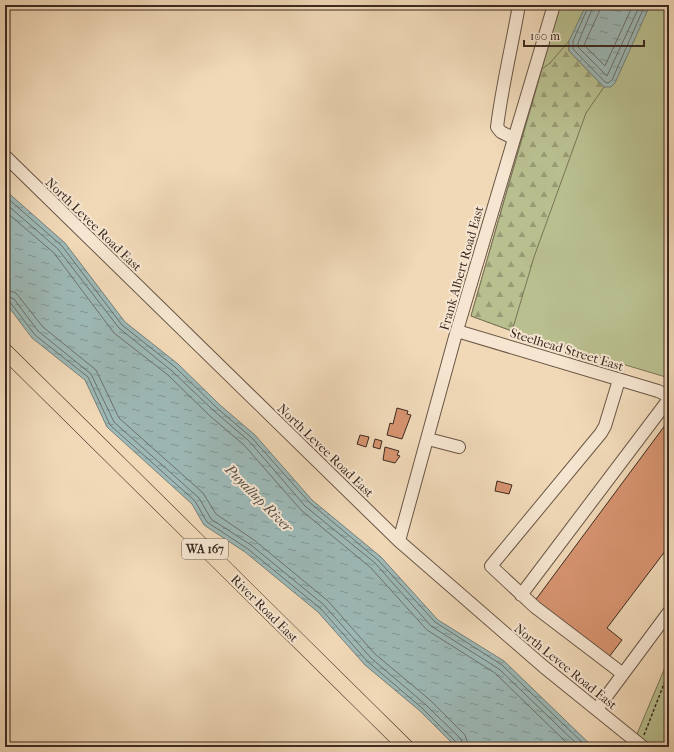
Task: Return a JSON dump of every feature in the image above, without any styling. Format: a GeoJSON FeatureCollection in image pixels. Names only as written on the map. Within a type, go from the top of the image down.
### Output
{"type":"FeatureCollection","features":[{"type":"Feature","properties":{"kind":"main road","name":"River Road East"},"geometry":{"type":"LineString","coordinates":[[5,352],[406,747]]}},
{"type":"Feature","properties":{"kind":"street"},"geometry":{"type":"LineString","coordinates":[[513,138],[501,132],[497,127],[501,94],[511,51],[519,5]]}},
{"type":"Feature","properties":{"kind":"street","name":"Frank Albert Road East"},"geometry":{"type":"LineString","coordinates":[[399,541],[457,331],[513,138],[554,5]]}},
{"type":"Feature","properties":{"kind":"street","name":"North Levee Road East"},"geometry":{"type":"LineString","coordinates":[[5,156],[399,541],[544,668],[640,745]]}},
{"type":"Feature","properties":{"kind":"street","name":"Steelhead Street East"},"geometry":{"type":"LineString","coordinates":[[457,331],[619,380],[669,397]]}},
{"type":"Feature","properties":{"kind":"street"},"geometry":{"type":"LineString","coordinates":[[619,380],[605,426],[491,566],[535,608],[622,674]]}},
{"type":"Feature","properties":{"kind":"street"},"geometry":{"type":"LineString","coordinates":[[521,595],[669,397]]}},
{"type":"Feature","properties":{"kind":"street"},"geometry":{"type":"LineString","coordinates":[[428,439],[459,447]]}},
{"type":"Feature","properties":{"kind":"street"},"geometry":{"type":"LineString","coordinates":[[597,709],[669,612]]}},
{"type":"Feature","properties":{"kind":"path"},"geometry":{"type":"LineString","coordinates":[[640,745],[669,671]]}},
{"type":"Feature","properties":{"kind":"green space"},"geometry":{"type":"Polygon","coordinates":[[[560,5],[669,5],[669,378],[512,331],[471,316],[560,5]]]}},
{"type":"Feature","properties":{"kind":"green space"},"geometry":{"type":"Polygon","coordinates":[[[569,41],[569,51],[604,87],[586,113],[534,257],[512,331],[471,316],[542,69],[550,63],[569,41]]]}},
{"type":"Feature","properties":{"kind":"green space"},"geometry":{"type":"Polygon","coordinates":[[[669,658],[669,747],[650,747],[637,734],[669,658]]]}},
{"type":"Feature","properties":{"kind":"water"},"geometry":{"type":"Polygon","coordinates":[[[586,5],[650,5],[615,83],[611,87],[604,87],[569,51],[569,41],[586,5]]]}},
{"type":"Feature","properties":{"kind":"water","name":"Puyallup River"},"geometry":{"type":"Polygon","coordinates":[[[5,190],[65,243],[125,322],[178,364],[220,405],[255,435],[312,500],[381,557],[438,620],[504,661],[593,747],[456,747],[420,711],[365,665],[318,612],[245,552],[204,525],[192,504],[107,427],[85,380],[32,338],[5,302],[5,190]]]}},
{"type":"Feature","properties":{"kind":"building"},"geometry":{"type":"Polygon","coordinates":[[[397,408],[408,411],[407,414],[411,415],[402,439],[387,435],[390,423],[393,424],[397,408]]]}},
{"type":"Feature","properties":{"kind":"building"},"geometry":{"type":"Polygon","coordinates":[[[666,424],[669,424],[669,546],[607,628],[622,640],[609,657],[534,602],[666,424]]]}},
{"type":"Feature","properties":{"kind":"building"},"geometry":{"type":"Polygon","coordinates":[[[360,435],[369,437],[366,447],[357,444],[360,435]]]}},
{"type":"Feature","properties":{"kind":"building"},"geometry":{"type":"Polygon","coordinates":[[[375,439],[382,441],[380,449],[373,447],[375,439]]]}},
{"type":"Feature","properties":{"kind":"building"},"geometry":{"type":"Polygon","coordinates":[[[385,447],[399,451],[397,455],[400,456],[395,463],[383,460],[385,447]]]}},
{"type":"Feature","properties":{"kind":"building"},"geometry":{"type":"Polygon","coordinates":[[[497,481],[512,485],[509,494],[495,491],[497,481]]]}}]}
